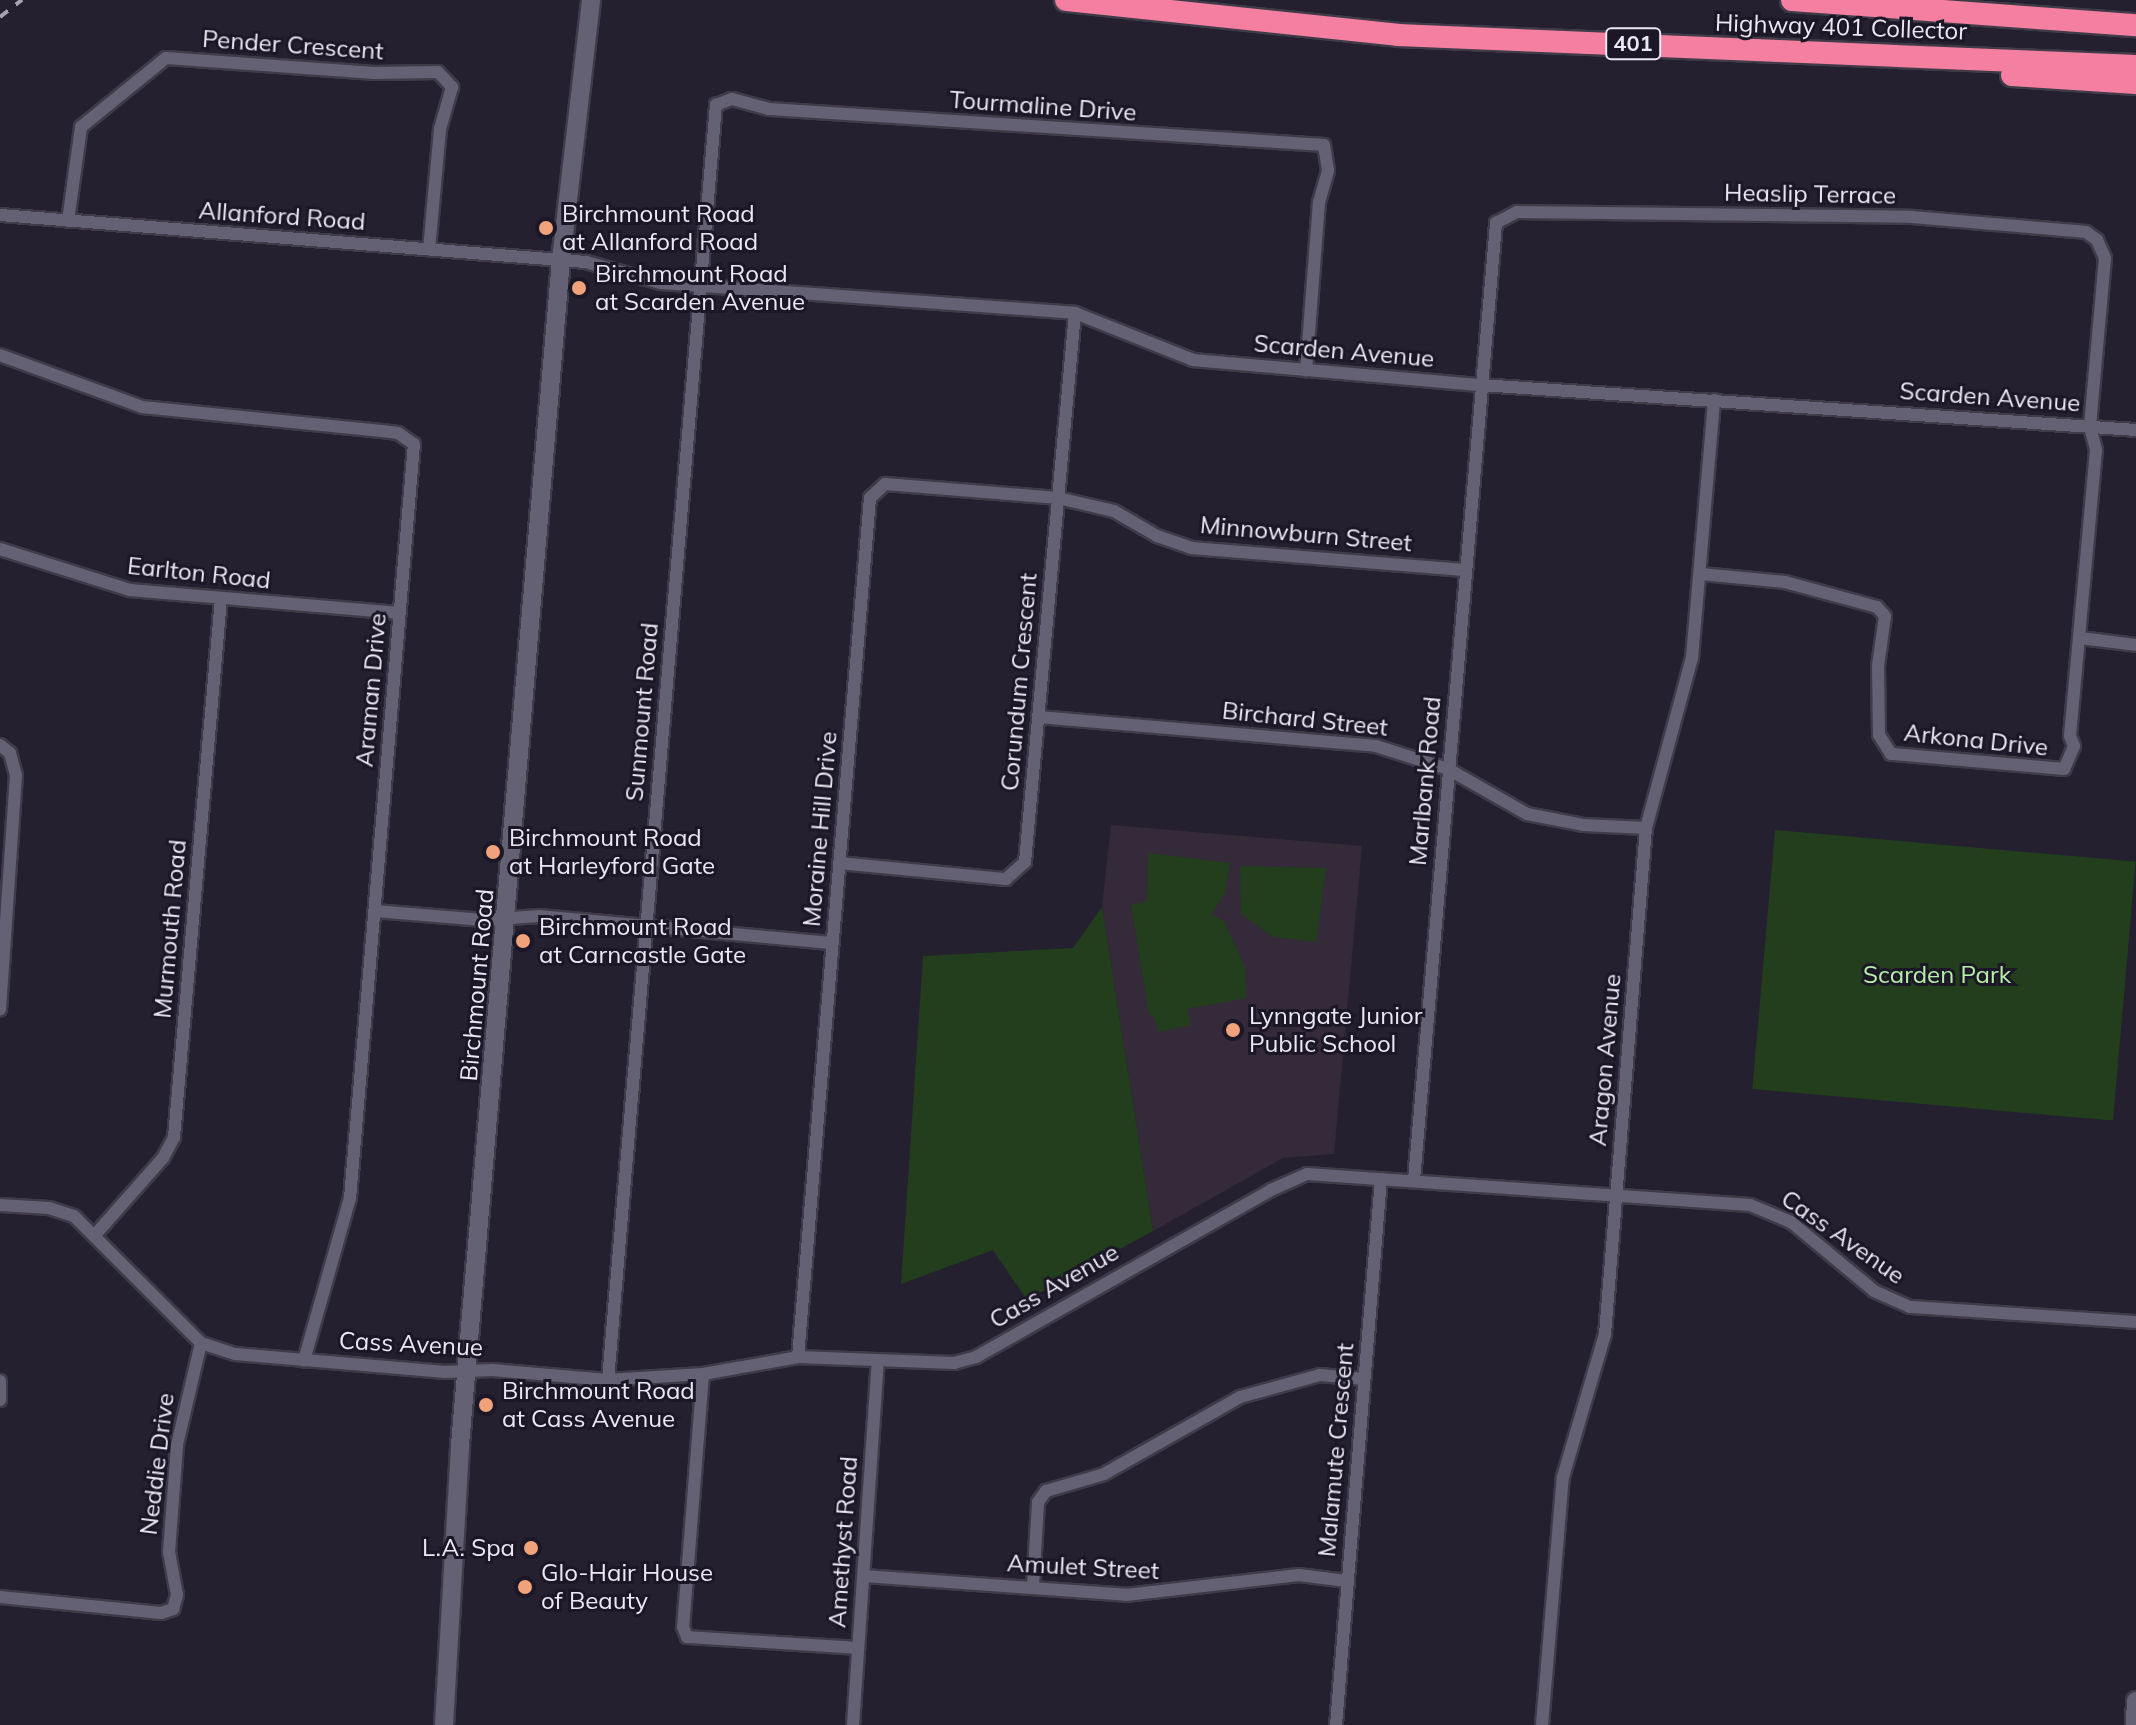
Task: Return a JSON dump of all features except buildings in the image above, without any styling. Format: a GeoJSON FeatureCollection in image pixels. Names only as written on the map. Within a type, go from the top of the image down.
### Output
{"type":"FeatureCollection","features":[{"type":"Feature","properties":{"kind":"highway","name":"Highway 401 Collector"},"geometry":{"type":"LineString","coordinates":[[1066,0],[1398,35],[2136,66]]}},
{"type":"Feature","properties":{"kind":"highway"},"geometry":{"type":"LineString","coordinates":[[1792,0],[2136,25]]}},
{"type":"Feature","properties":{"kind":"highway"},"geometry":{"type":"LineString","coordinates":[[1869,53],[2016,75],[2136,83]]}},
{"type":"Feature","properties":{"kind":"main road","name":"Birchmount Road"},"geometry":{"type":"LineString","coordinates":[[444,1725],[468,1373],[561,260],[587,4]]}},
{"type":"Feature","properties":{"kind":"main road"},"geometry":{"type":"LineString","coordinates":[[2135,1725],[2136,1701]]}},
{"type":"Feature","properties":{"kind":"street","name":"Pender Crescent"},"geometry":{"type":"LineString","coordinates":[[68,221],[81,127],[166,58],[374,73],[438,72],[452,87],[440,129],[429,249]]}},
{"type":"Feature","properties":{"kind":"street","name":"Tourmaline Drive"},"geometry":{"type":"LineString","coordinates":[[701,286],[712,113],[724,100],[769,109],[1269,143],[1308,140],[1324,145],[1328,160],[1319,202],[1306,370]]}},
{"type":"Feature","properties":{"kind":"street","name":"Heaslip Terrace"},"geometry":{"type":"LineString","coordinates":[[1481,385],[1496,223],[1517,212],[1912,217],[2086,232],[2097,240],[2105,258],[2090,427]]}},
{"type":"Feature","properties":{"kind":"street","name":"Allanford Road"},"geometry":{"type":"LineString","coordinates":[[0,215],[561,260]]}},
{"type":"Feature","properties":{"kind":"street","name":"Scarden Avenue"},"geometry":{"type":"LineString","coordinates":[[561,260],[611,267],[660,283],[1075,313],[1193,360],[1481,385],[2136,430]]}},
{"type":"Feature","properties":{"kind":"street","name":"Sunmount Road"},"geometry":{"type":"LineString","coordinates":[[608,1380],[701,286]]}},
{"type":"Feature","properties":{"kind":"street","name":"Corundum Crescent"},"geometry":{"type":"LineString","coordinates":[[839,863],[1006,879],[1016,875],[1025,862],[1075,313]]}},
{"type":"Feature","properties":{"kind":"street","name":"Araman Drive"},"geometry":{"type":"LineString","coordinates":[[0,355],[152,410],[408,437],[416,454],[399,613],[350,1198],[304,1361]]}},
{"type":"Feature","properties":{"kind":"street","name":"Marlbank Road"},"geometry":{"type":"LineString","coordinates":[[1414,1180],[1481,385]]}},
{"type":"Feature","properties":{"kind":"street","name":"Aragon Avenue"},"geometry":{"type":"LineString","coordinates":[[1542,1725],[1563,1477],[1605,1334],[1646,828],[1692,658],[1714,400]]}},
{"type":"Feature","properties":{"kind":"street","name":"Arkona Drive"},"geometry":{"type":"LineString","coordinates":[[1701,574],[1785,582],[1877,607],[1885,616],[1878,666],[1879,735],[1891,754],[2064,769],[2074,746],[2070,736],[2096,450],[2090,427]]}},
{"type":"Feature","properties":{"kind":"street","name":"Moraine Hill Drive"},"geometry":{"type":"LineString","coordinates":[[798,1357],[870,498],[885,484],[1058,498]]}},
{"type":"Feature","properties":{"kind":"street","name":"Minnowburn Street"},"geometry":{"type":"LineString","coordinates":[[1058,498],[1114,511],[1157,536],[1191,548],[1464,570]]}},
{"type":"Feature","properties":{"kind":"street","name":"Earlton Road"},"geometry":{"type":"LineString","coordinates":[[0,549],[100,584],[221,599],[399,613]]}},
{"type":"Feature","properties":{"kind":"street","name":"Murmouth Road"},"geometry":{"type":"LineString","coordinates":[[95,1235],[163,1158],[174,1137],[221,599]]}},
{"type":"Feature","properties":{"kind":"street"},"geometry":{"type":"LineString","coordinates":[[2080,638],[2136,645]]}},
{"type":"Feature","properties":{"kind":"street","name":"Birchard Street"},"geometry":{"type":"LineString","coordinates":[[1039,717],[1376,746],[1448,769],[1527,814],[1583,825],[1646,828]]}},
{"type":"Feature","properties":{"kind":"street"},"geometry":{"type":"LineString","coordinates":[[0,745],[10,753],[16,775],[0,1009]]}},
{"type":"Feature","properties":{"kind":"street"},"geometry":{"type":"LineString","coordinates":[[375,911],[646,927],[831,943]]}},
{"type":"Feature","properties":{"kind":"street","name":"Cass Avenue"},"geometry":{"type":"LineString","coordinates":[[0,1205],[49,1208],[74,1216],[201,1343],[235,1354],[468,1373],[492,1370],[608,1380],[703,1374],[798,1357],[930,1365],[976,1357],[1294,1178],[1414,1180],[1616,1193],[1769,1209],[1874,1291],[1910,1307],[2136,1322]]}},
{"type":"Feature","properties":{"kind":"street","name":"Malamute Crescent"},"geometry":{"type":"LineString","coordinates":[[1336,1725],[1381,1179]]}},
{"type":"Feature","properties":{"kind":"street","name":"Neddie Drive"},"geometry":{"type":"LineString","coordinates":[[0,1597],[161,1613],[173,1609],[177,1595],[169,1552],[177,1445],[201,1343]]}},
{"type":"Feature","properties":{"kind":"street","name":"Amethyst Road"},"geometry":{"type":"LineString","coordinates":[[853,1725],[878,1361]]}},
{"type":"Feature","properties":{"kind":"street"},"geometry":{"type":"LineString","coordinates":[[703,1374],[683,1627],[687,1637],[857,1648]]}},
{"type":"Feature","properties":{"kind":"street"},"geometry":{"type":"LineString","coordinates":[[1033,1587],[1038,1502],[1046,1491],[1104,1474],[1240,1397],[1320,1375],[1364,1379]]}},
{"type":"Feature","properties":{"kind":"street"},"geometry":{"type":"LineString","coordinates":[[0,1381],[0,1400]]}},
{"type":"Feature","properties":{"kind":"street","name":"Amulet Street"},"geometry":{"type":"LineString","coordinates":[[864,1576],[1126,1595],[1299,1575],[1347,1581]]}},
{"type":"Feature","properties":{"kind":"shaded area","name":"Lynngate Junior Public School"},"geometry":{"type":"Polygon","coordinates":[[[1111,825],[1362,846],[1334,1154],[1283,1158],[1153,1231],[1102,907],[1111,825]]]}},
{"type":"Feature","properties":{"kind":"green space","name":"Scarden Park"},"geometry":{"type":"Polygon","coordinates":[[[1775,830],[2136,862],[2113,1121],[1752,1089],[1775,830]]]}},
{"type":"Feature","properties":{"kind":"green space"},"geometry":{"type":"Polygon","coordinates":[[[1148,853],[1230,863],[1225,893],[1211,915],[1223,920],[1245,967],[1246,998],[1187,1009],[1191,1025],[1159,1032],[1153,1015],[1149,1015],[1131,904],[1147,902],[1148,853]]]}},
{"type":"Feature","properties":{"kind":"green space"},"geometry":{"type":"Polygon","coordinates":[[[1240,866],[1326,868],[1316,942],[1273,937],[1241,914],[1240,866]]]}},
{"type":"Feature","properties":{"kind":"green space"},"geometry":{"type":"Polygon","coordinates":[[[1102,907],[1153,1231],[1027,1300],[993,1250],[901,1284],[923,956],[1073,948],[1102,907]]]}},
{"type":"Feature","properties":{"kind":"railway"},"geometry":{"type":"LineString","coordinates":[[0,17],[22,0]]}},
{"type":"Feature","properties":{"kind":"place","name":"Birchmount Road at Allanford Road"},"geometry":{"type":"Point","coordinates":[546,228]}},
{"type":"Feature","properties":{"kind":"place","name":"Birchmount Road at Scarden Avenue"},"geometry":{"type":"Point","coordinates":[579,288]}},
{"type":"Feature","properties":{"kind":"place","name":"Birchmount Road at Harleyford Gate"},"geometry":{"type":"Point","coordinates":[493,852]}},
{"type":"Feature","properties":{"kind":"place","name":"Birchmount Road at Carncastle Gate"},"geometry":{"type":"Point","coordinates":[523,941]}},
{"type":"Feature","properties":{"kind":"place","name":"Lynngate Junior Public School"},"geometry":{"type":"Point","coordinates":[1233,1030]}},
{"type":"Feature","properties":{"kind":"place","name":"Birchmount Road at Cass Avenue"},"geometry":{"type":"Point","coordinates":[486,1405]}},
{"type":"Feature","properties":{"kind":"place","name":"L.A. Spa"},"geometry":{"type":"Point","coordinates":[531,1548]}},
{"type":"Feature","properties":{"kind":"place","name":"Glo-Hair House of Beauty"},"geometry":{"type":"Point","coordinates":[525,1587]}}]}
